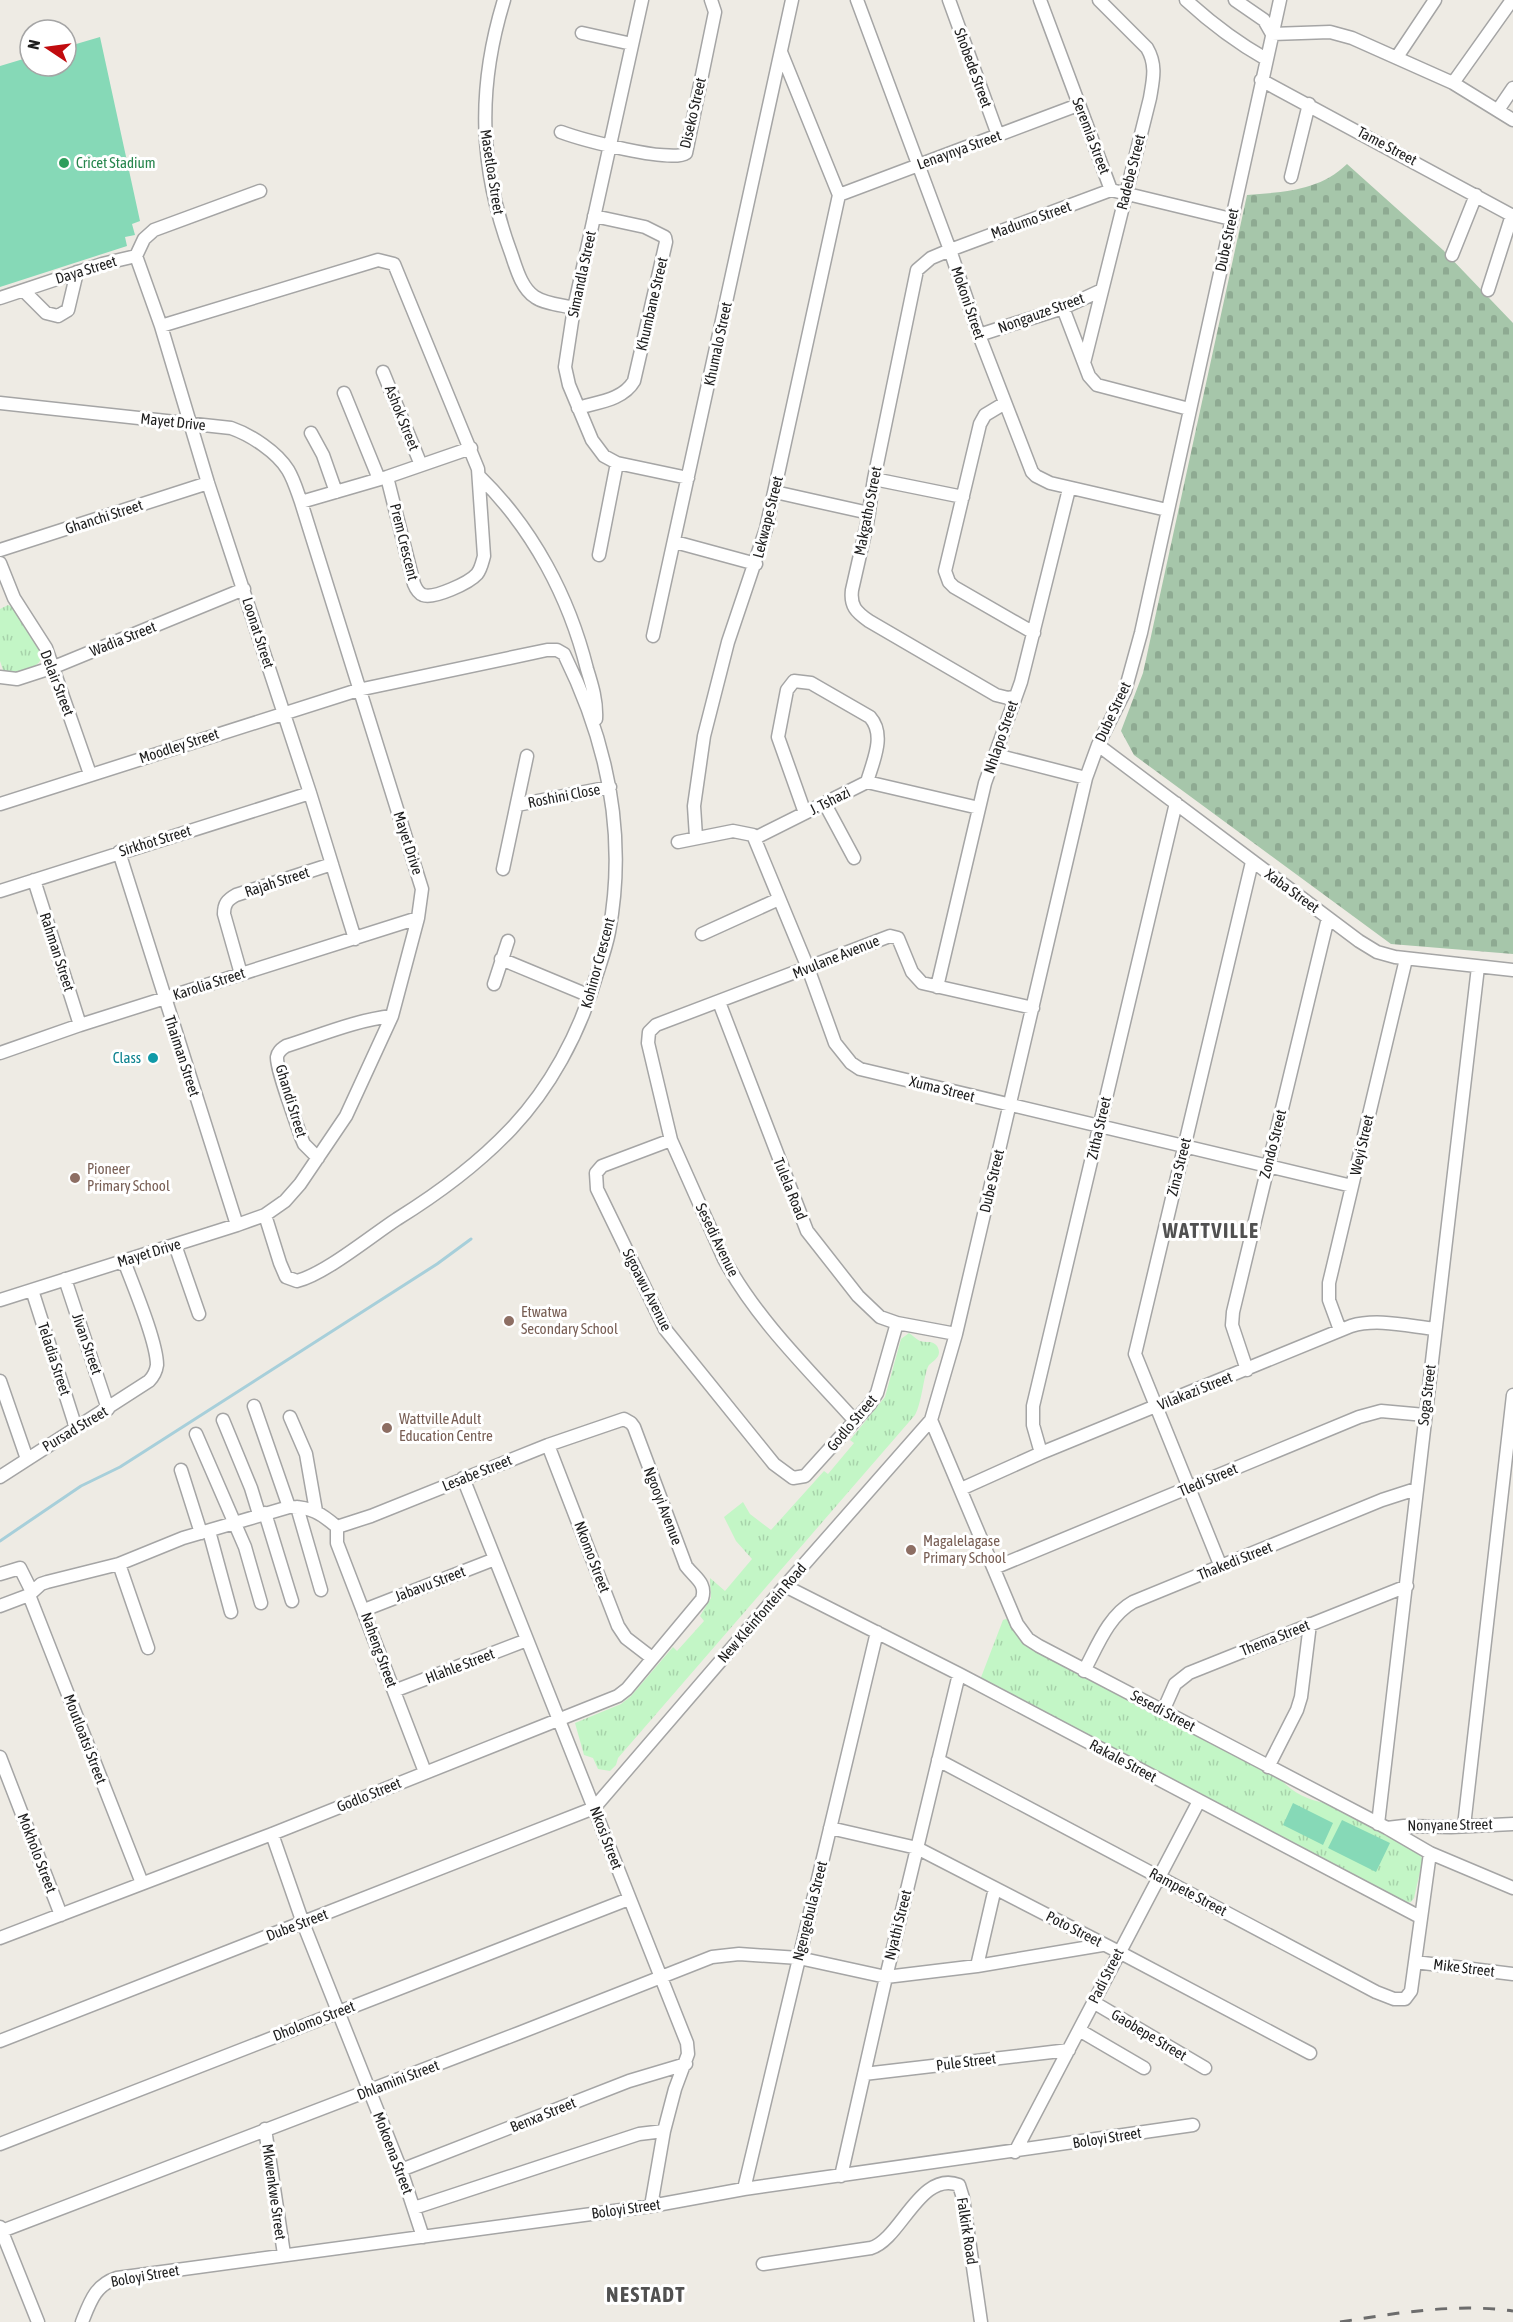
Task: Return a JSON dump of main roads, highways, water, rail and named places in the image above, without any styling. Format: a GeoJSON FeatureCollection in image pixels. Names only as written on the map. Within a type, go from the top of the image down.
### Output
{"type":"FeatureCollection","features":[{"type":"Feature","properties":{"kind":"waterway"},"geometry":{"type":"LineString","coordinates":[[0,1541],[81,1486],[120,1467],[437,1264],[471,1239]]}},
{"type":"Feature","properties":{"kind":"railway"},"geometry":{"type":"LineString","coordinates":[[1340,2322],[1404,2312],[1448,2309],[1513,2311]]}},
{"type":"Feature","properties":{"kind":"place","name":"Cricet Stadium"},"geometry":{"type":"Point","coordinates":[64,163]}},
{"type":"Feature","properties":{"kind":"place","name":"Class"},"geometry":{"type":"Point","coordinates":[153,1058]}},
{"type":"Feature","properties":{"kind":"place","name":"Pioneer Primary School"},"geometry":{"type":"Point","coordinates":[75,1178]}},
{"type":"Feature","properties":{"kind":"place","name":"Etwatwa Secondary School"},"geometry":{"type":"Point","coordinates":[509,1321]}},
{"type":"Feature","properties":{"kind":"place","name":"Wattville Adult Education Centre"},"geometry":{"type":"Point","coordinates":[387,1428]}},
{"type":"Feature","properties":{"kind":"place","name":"Magalelagase Primary School"},"geometry":{"type":"Point","coordinates":[911,1550]}},
{"type":"Feature","properties":{"kind":"district","name":"WATTVILLE"},"geometry":{"type":"Point","coordinates":[1211,1231]}},
{"type":"Feature","properties":{"kind":"district","name":"NESTADT"},"geometry":{"type":"Point","coordinates":[646,2295]}}]}
